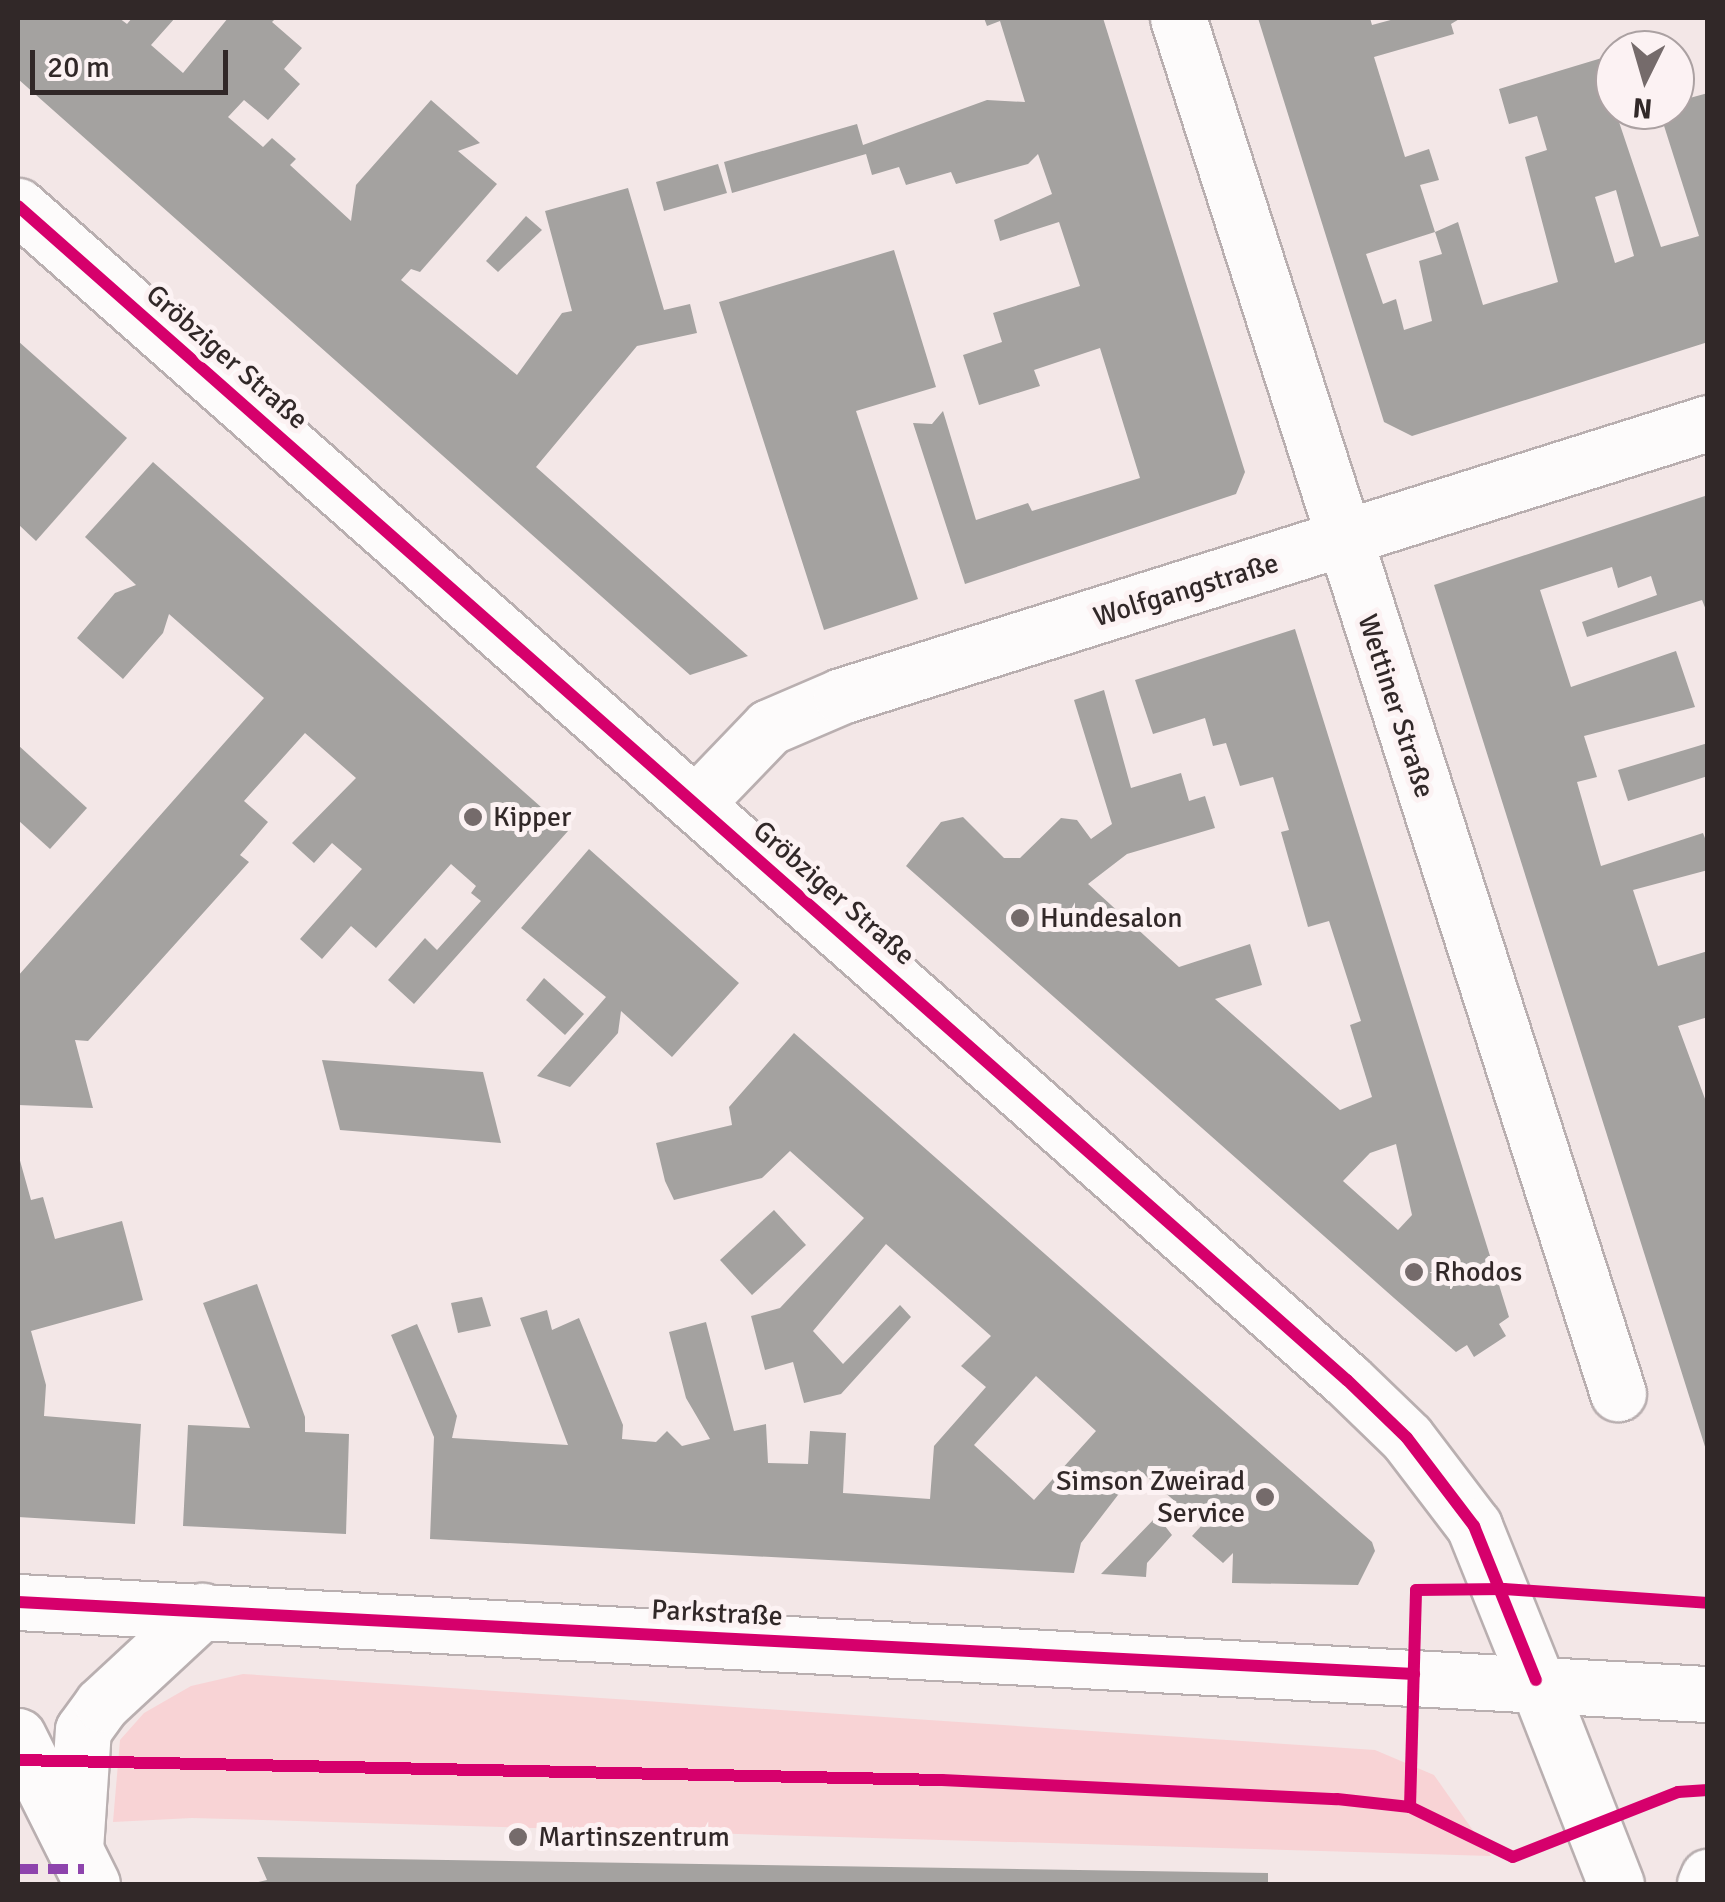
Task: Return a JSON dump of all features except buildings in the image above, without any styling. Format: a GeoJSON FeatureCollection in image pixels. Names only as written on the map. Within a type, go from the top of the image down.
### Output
{"type":"FeatureCollection","features":[{"type":"Feature","properties":{"kind":"main road","name":"Wettiner Straße"},"geometry":{"type":"LineString","coordinates":[[1178,18],[1618,1393]]}},
{"type":"Feature","properties":{"kind":"main road","name":"Gröbziger Straße"},"geometry":{"type":"LineString","coordinates":[[18,206],[1406,1438],[1474,1526],[1616,1884]]}},
{"type":"Feature","properties":{"kind":"main road","name":"Wolfgangstraße"},"geometry":{"type":"LineString","coordinates":[[695,804],[769,727],[841,696],[1343,542],[1708,424]]}},
{"type":"Feature","properties":{"kind":"main road","name":"Parkstraße"},"geometry":{"type":"LineString","coordinates":[[18,1602],[1536,1680],[1708,1694]]}},
{"type":"Feature","properties":{"kind":"main road"},"geometry":{"type":"LineString","coordinates":[[83,1867],[83,1730],[102,1704],[202,1611]]}},
{"type":"Feature","properties":{"kind":"main road"},"geometry":{"type":"LineString","coordinates":[[18,1736],[83,1867]]}},
{"type":"Feature","properties":{"kind":"main road"},"geometry":{"type":"LineString","coordinates":[[1705,1884],[1708,1876]]}},
{"type":"Feature","properties":{"kind":"shaded area"},"geometry":{"type":"Polygon","coordinates":[[[243,1674],[1375,1750],[1434,1775],[1491,1856],[192,1818],[113,1822],[120,1740],[144,1713],[191,1686],[243,1674]]]}},
{"type":"Feature","properties":{"kind":"marked path"},"geometry":{"type":"LineString","coordinates":[[18,1869],[84,1869]]}},
{"type":"Feature","properties":{"kind":"cycle path"},"geometry":{"type":"LineString","coordinates":[[18,206],[1347,1380],[1407,1438],[1474,1526],[1536,1680]]}},
{"type":"Feature","properties":{"kind":"cycle path"},"geometry":{"type":"LineString","coordinates":[[1410,1807],[1416,1590],[1504,1589],[1708,1603]]}},
{"type":"Feature","properties":{"kind":"cycle path"},"geometry":{"type":"LineString","coordinates":[[18,1602],[1414,1674]]}},
{"type":"Feature","properties":{"kind":"cycle path"},"geometry":{"type":"LineString","coordinates":[[18,1760],[942,1780],[1337,1799],[1410,1807],[1513,1857],[1678,1792],[1708,1790]]}},
{"type":"Feature","properties":{"kind":"place","name":"Kipper"},"geometry":{"type":"Point","coordinates":[473,817]}},
{"type":"Feature","properties":{"kind":"place","name":"Hundesalon"},"geometry":{"type":"Point","coordinates":[1020,918]}},
{"type":"Feature","properties":{"kind":"place","name":"Rhodos"},"geometry":{"type":"Point","coordinates":[1414,1272]}},
{"type":"Feature","properties":{"kind":"place","name":"Simson Zweirad Service"},"geometry":{"type":"Point","coordinates":[1265,1497]}},
{"type":"Feature","properties":{"kind":"place","name":"Martinszentrum"},"geometry":{"type":"Point","coordinates":[518,1837]}}]}
